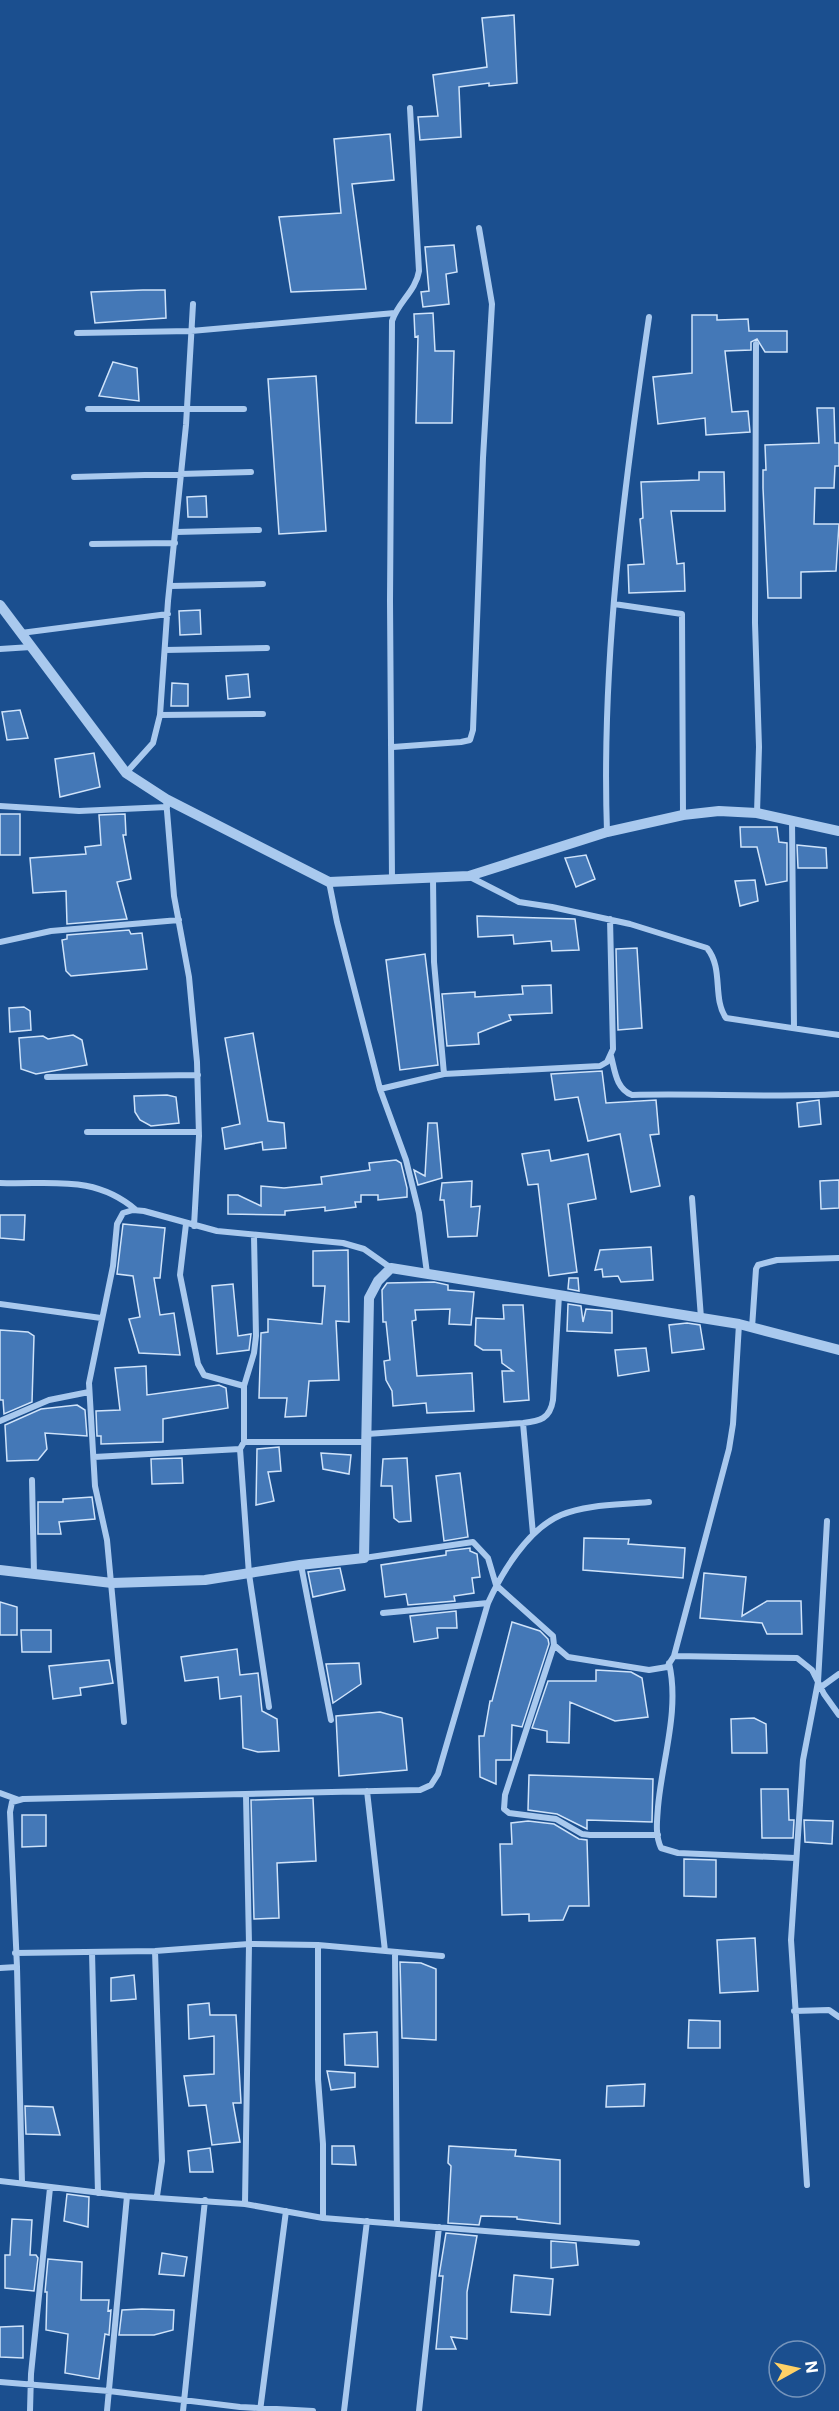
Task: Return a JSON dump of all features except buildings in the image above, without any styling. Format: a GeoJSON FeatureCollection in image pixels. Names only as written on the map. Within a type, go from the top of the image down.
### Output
{"type":"FeatureCollection","features":[{"type":"Feature","properties":{"kind":"street"},"geometry":{"type":"LineString","coordinates":[[392,880],[393,747],[390,602],[392,321],[418,280],[419,271],[410,108]]}},
{"type":"Feature","properties":{"kind":"street"},"geometry":{"type":"LineString","coordinates":[[393,747],[461,742],[470,740],[473,730],[483,458],[492,304],[479,228]]}},
{"type":"Feature","properties":{"kind":"street"},"geometry":{"type":"LineString","coordinates":[[126,773],[153,742],[160,715],[187,409],[193,304]]}},
{"type":"Feature","properties":{"kind":"street"},"geometry":{"type":"LineString","coordinates":[[77,333],[191,331],[395,313]]}},
{"type":"Feature","properties":{"kind":"street"},"geometry":{"type":"LineString","coordinates":[[607,832],[607,763],[614,604],[628,456],[649,317]]}},
{"type":"Feature","properties":{"kind":"street"},"geometry":{"type":"LineString","coordinates":[[756,344],[755,624],[759,747],[757,813]]}},
{"type":"Feature","properties":{"kind":"street"},"geometry":{"type":"LineString","coordinates":[[88,409],[244,409]]}},
{"type":"Feature","properties":{"kind":"street"},"geometry":{"type":"LineString","coordinates":[[74,477],[251,472]]}},
{"type":"Feature","properties":{"kind":"street"},"geometry":{"type":"LineString","coordinates":[[176,532],[258,530]]}},
{"type":"Feature","properties":{"kind":"street"},"geometry":{"type":"LineString","coordinates":[[92,544],[175,543]]}},
{"type":"Feature","properties":{"kind":"street"},"geometry":{"type":"LineString","coordinates":[[170,586],[263,584]]}},
{"type":"Feature","properties":{"kind":"street"},"geometry":{"type":"LineString","coordinates":[[614,604],[682,614],[683,815]]}},
{"type":"Feature","properties":{"kind":"street"},"geometry":{"type":"LineString","coordinates":[[0,605],[126,773],[167,803],[329,882],[469,876],[607,832],[683,815],[720,811],[757,813],[839,831]]}},
{"type":"Feature","properties":{"kind":"street"},"geometry":{"type":"LineString","coordinates":[[21,633],[168,614]]}},
{"type":"Feature","properties":{"kind":"street"},"geometry":{"type":"LineString","coordinates":[[0,650],[31,647]]}},
{"type":"Feature","properties":{"kind":"street"},"geometry":{"type":"LineString","coordinates":[[165,650],[267,648]]}},
{"type":"Feature","properties":{"kind":"street"},"geometry":{"type":"LineString","coordinates":[[160,715],[263,714]]}},
{"type":"Feature","properties":{"kind":"street"},"geometry":{"type":"LineString","coordinates":[[0,806],[79,811],[167,803]]}},
{"type":"Feature","properties":{"kind":"street"},"geometry":{"type":"LineString","coordinates":[[167,803],[174,896],[189,977],[198,1075],[199,1132],[194,1226]]}},
{"type":"Feature","properties":{"kind":"street"},"geometry":{"type":"LineString","coordinates":[[792,820],[794,1028]]}},
{"type":"Feature","properties":{"kind":"street"},"geometry":{"type":"LineString","coordinates":[[469,876],[519,902],[610,920],[707,948],[716,964],[722,1011],[726,1018],[839,1035]]}},
{"type":"Feature","properties":{"kind":"street"},"geometry":{"type":"LineString","coordinates":[[433,879],[434,962],[444,1074]]}},
{"type":"Feature","properties":{"kind":"street"},"geometry":{"type":"LineString","coordinates":[[329,882],[337,922],[380,1089],[406,1160],[419,1214],[427,1273]]}},
{"type":"Feature","properties":{"kind":"street"},"geometry":{"type":"LineString","coordinates":[[0,942],[51,931],[179,920]]}},
{"type":"Feature","properties":{"kind":"street"},"geometry":{"type":"LineString","coordinates":[[610,920],[611,1056],[623,1092],[632,1095],[735,1094],[774,1097],[839,1094]]}},
{"type":"Feature","properties":{"kind":"street"},"geometry":{"type":"LineString","coordinates":[[380,1089],[444,1074],[600,1066],[611,1056]]}},
{"type":"Feature","properties":{"kind":"street"},"geometry":{"type":"LineString","coordinates":[[47,1077],[198,1075]]}},
{"type":"Feature","properties":{"kind":"street"},"geometry":{"type":"LineString","coordinates":[[87,1132],[199,1132]]}},
{"type":"Feature","properties":{"kind":"street"},"geometry":{"type":"LineString","coordinates":[[0,1183],[32,1185],[71,1182],[93,1185],[125,1200],[137,1210],[194,1226],[254,1236],[343,1243],[364,1249],[392,1268],[739,1324],[839,1350]]}},
{"type":"Feature","properties":{"kind":"street"},"geometry":{"type":"LineString","coordinates":[[692,1198],[701,1318]]}},
{"type":"Feature","properties":{"kind":"street"},"geometry":{"type":"LineString","coordinates":[[124,1722],[107,1539],[98,1507],[89,1383],[112,1266],[117,1224],[123,1212],[137,1210]]}},
{"type":"Feature","properties":{"kind":"street"},"geometry":{"type":"LineString","coordinates":[[186,1224],[180,1275],[198,1364],[204,1375],[244,1386]]}},
{"type":"Feature","properties":{"kind":"street"},"geometry":{"type":"LineString","coordinates":[[254,1236],[256,1336],[254,1353],[244,1386],[244,1442],[240,1449],[249,1574],[269,1707]]}},
{"type":"Feature","properties":{"kind":"street"},"geometry":{"type":"LineString","coordinates":[[752,1328],[756,1269],[759,1264],[777,1260],[839,1258]]}},
{"type":"Feature","properties":{"kind":"street"},"geometry":{"type":"LineString","coordinates":[[364,1558],[369,1298],[378,1281],[392,1268]]}},
{"type":"Feature","properties":{"kind":"street"},"geometry":{"type":"LineString","coordinates":[[244,1442],[367,1438],[540,1421],[552,1411],[559,1295]]}},
{"type":"Feature","properties":{"kind":"street"},"geometry":{"type":"LineString","coordinates":[[0,1304],[101,1318]]}},
{"type":"Feature","properties":{"kind":"street"},"geometry":{"type":"LineString","coordinates":[[554,1645],[568,1657],[649,1670],[657,1670],[669,1663],[674,1656],[734,1424],[739,1324]]}},
{"type":"Feature","properties":{"kind":"street"},"geometry":{"type":"LineString","coordinates":[[0,1421],[49,1400],[90,1392]]}},
{"type":"Feature","properties":{"kind":"street"},"geometry":{"type":"LineString","coordinates":[[523,1423],[533,1534]]}},
{"type":"Feature","properties":{"kind":"street"},"geometry":{"type":"LineString","coordinates":[[94,1457],[240,1449]]}},
{"type":"Feature","properties":{"kind":"street"},"geometry":{"type":"LineString","coordinates":[[32,1480],[34,1574]]}},
{"type":"Feature","properties":{"kind":"street"},"geometry":{"type":"LineString","coordinates":[[22,2183],[17,1967],[9,1812],[12,1802],[420,1790],[431,1785],[438,1774],[488,1603],[496,1585],[533,1534],[560,1515],[574,1511],[649,1502]]}},
{"type":"Feature","properties":{"kind":"street"},"geometry":{"type":"LineString","coordinates":[[807,2185],[791,1940],[802,1760],[819,1684],[827,1521]]}},
{"type":"Feature","properties":{"kind":"street"},"geometry":{"type":"LineString","coordinates":[[0,1570],[112,1583],[205,1581],[300,1564],[364,1558],[473,1542],[488,1558],[496,1585],[553,1636],[554,1645],[505,1795],[504,1809],[510,1813],[556,1819],[582,1834],[658,1835]]}},
{"type":"Feature","properties":{"kind":"street"},"geometry":{"type":"LineString","coordinates":[[300,1564],[331,1720]]}},
{"type":"Feature","properties":{"kind":"street"},"geometry":{"type":"LineString","coordinates":[[383,1613],[452,1604],[488,1603]]}},
{"type":"Feature","properties":{"kind":"street"},"geometry":{"type":"LineString","coordinates":[[674,1656],[796,1658],[812,1670],[839,1715]]}},
{"type":"Feature","properties":{"kind":"street"},"geometry":{"type":"LineString","coordinates":[[669,1663],[673,1700],[660,1778],[658,1835],[661,1848],[666,1852],[795,1858]]}},
{"type":"Feature","properties":{"kind":"street"},"geometry":{"type":"LineString","coordinates":[[819,1684],[839,1674]]}},
{"type":"Feature","properties":{"kind":"street"},"geometry":{"type":"LineString","coordinates":[[367,1791],[385,1951]]}},
{"type":"Feature","properties":{"kind":"street"},"geometry":{"type":"LineString","coordinates":[[0,1793],[19,1800]]}},
{"type":"Feature","properties":{"kind":"street"},"geometry":{"type":"LineString","coordinates":[[245,2204],[249,1944],[246,1795]]}},
{"type":"Feature","properties":{"kind":"street"},"geometry":{"type":"LineString","coordinates":[[15,1953],[155,1951],[249,1944],[318,1946],[442,1956]]}},
{"type":"Feature","properties":{"kind":"street"},"geometry":{"type":"LineString","coordinates":[[318,1946],[318,2079],[323,2218]]}},
{"type":"Feature","properties":{"kind":"street"},"geometry":{"type":"LineString","coordinates":[[155,1951],[162,2161],[157,2196]]}},
{"type":"Feature","properties":{"kind":"street"},"geometry":{"type":"LineString","coordinates":[[92,1952],[98,2193]]}},
{"type":"Feature","properties":{"kind":"street"},"geometry":{"type":"LineString","coordinates":[[395,1952],[398,2224]]}},
{"type":"Feature","properties":{"kind":"street"},"geometry":{"type":"LineString","coordinates":[[0,1968],[17,1967]]}},
{"type":"Feature","properties":{"kind":"street"},"geometry":{"type":"LineString","coordinates":[[794,2012],[829,2010],[839,2017]]}},
{"type":"Feature","properties":{"kind":"street"},"geometry":{"type":"LineString","coordinates":[[0,2181],[128,2196],[157,2196],[245,2204],[323,2218],[637,2243]]}},
{"type":"Feature","properties":{"kind":"street"},"geometry":{"type":"LineString","coordinates":[[30,2411],[30,2386],[50,2188]]}},
{"type":"Feature","properties":{"kind":"street"},"geometry":{"type":"LineString","coordinates":[[107,2411],[128,2196]]}},
{"type":"Feature","properties":{"kind":"street"},"geometry":{"type":"LineString","coordinates":[[183,2411],[205,2200]]}},
{"type":"Feature","properties":{"kind":"street"},"geometry":{"type":"LineString","coordinates":[[260,2409],[286,2211]]}},
{"type":"Feature","properties":{"kind":"street"},"geometry":{"type":"LineString","coordinates":[[344,2411],[368,2221]]}},
{"type":"Feature","properties":{"kind":"street"},"geometry":{"type":"LineString","coordinates":[[419,2411],[439,2227]]}},
{"type":"Feature","properties":{"kind":"street"},"geometry":{"type":"LineString","coordinates":[[0,2382],[109,2391],[260,2409],[313,2411]]}}]}
